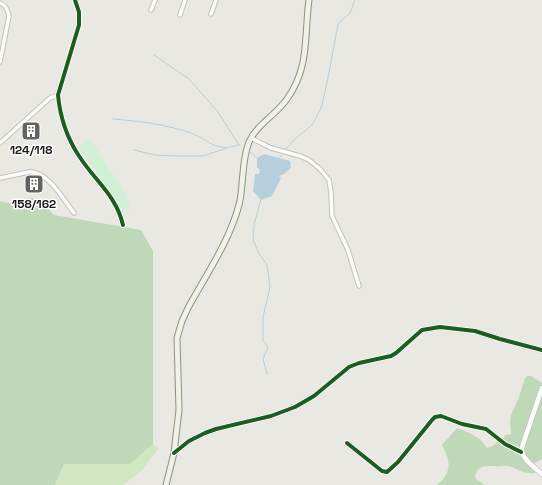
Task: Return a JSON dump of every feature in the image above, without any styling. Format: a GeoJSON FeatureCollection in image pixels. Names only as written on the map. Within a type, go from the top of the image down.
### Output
{"type":"FeatureCollection","features":[{"type":"Feature","properties":{"kind":"main road"},"geometry":{"type":"LineString","coordinates":[[166,485],[174,453],[179,410],[177,338],[182,321],[230,230],[239,205],[247,150],[251,138],[286,101],[296,85],[305,56],[309,0]]}},
{"type":"Feature","properties":{"kind":"street"},"geometry":{"type":"LineString","coordinates":[[75,0],[79,12],[79,26],[58,95],[61,115],[70,139],[80,157],[115,204],[122,225]]}},
{"type":"Feature","properties":{"kind":"street"},"geometry":{"type":"LineString","coordinates":[[151,10],[155,0]]}},
{"type":"Feature","properties":{"kind":"street"},"geometry":{"type":"LineString","coordinates":[[180,15],[185,0]]}},
{"type":"Feature","properties":{"kind":"street"},"geometry":{"type":"LineString","coordinates":[[211,14],[216,0]]}},
{"type":"Feature","properties":{"kind":"street"},"geometry":{"type":"LineString","coordinates":[[0,3],[7,10],[9,16],[0,62]]}},
{"type":"Feature","properties":{"kind":"street"},"geometry":{"type":"LineString","coordinates":[[0,143],[50,98],[58,95]]}},
{"type":"Feature","properties":{"kind":"street"},"geometry":{"type":"LineString","coordinates":[[251,138],[271,148],[310,160],[329,180],[332,216],[348,250],[360,286]]}},
{"type":"Feature","properties":{"kind":"street"},"geometry":{"type":"LineString","coordinates":[[0,178],[29,172],[38,172],[50,181],[74,213]]}},
{"type":"Feature","properties":{"kind":"street"},"geometry":{"type":"LineString","coordinates":[[174,453],[189,441],[205,433],[271,416],[295,407],[314,396],[349,367],[358,363],[390,356],[403,348],[422,330],[440,327],[475,331],[542,350]]}},
{"type":"Feature","properties":{"kind":"street"},"geometry":{"type":"LineString","coordinates":[[521,452],[542,388]]}},
{"type":"Feature","properties":{"kind":"street"},"geometry":{"type":"LineString","coordinates":[[347,443],[382,471],[387,472],[398,462],[432,420],[435,417],[441,416],[462,424],[486,429],[505,444],[521,452],[542,474]]}},
{"type":"Feature","properties":{"kind":"green space"},"geometry":{"type":"Polygon","coordinates":[[[91,139],[107,166],[122,187],[131,209],[124,211],[78,147],[91,139]]]}},
{"type":"Feature","properties":{"kind":"green space"},"geometry":{"type":"Polygon","coordinates":[[[28,198],[40,199],[54,215],[141,230],[153,251],[153,444],[130,464],[64,464],[55,485],[0,485],[0,201],[8,203],[28,198]]]}},
{"type":"Feature","properties":{"kind":"green space"},"geometry":{"type":"Polygon","coordinates":[[[527,376],[531,376],[542,383],[542,459],[533,464],[535,473],[524,472],[508,466],[486,466],[480,468],[476,472],[475,476],[476,479],[485,485],[437,485],[448,471],[447,457],[442,445],[457,428],[478,438],[487,448],[504,438],[505,435],[511,434],[511,415],[527,376]]]}},
{"type":"Feature","properties":{"kind":"green space"},"geometry":{"type":"Polygon","coordinates":[[[153,444],[159,448],[141,471],[123,485],[55,485],[64,464],[130,464],[153,444]]]}},
{"type":"Feature","properties":{"kind":"water"},"geometry":{"type":"Polygon","coordinates":[[[264,154],[290,161],[291,168],[279,176],[281,178],[272,196],[261,200],[253,191],[255,174],[259,174],[260,170],[257,167],[257,158],[264,154]]]}},
{"type":"Feature","properties":{"kind":"waterway"},"geometry":{"type":"LineString","coordinates":[[286,149],[295,139],[312,125],[321,108],[338,24],[350,13],[355,0]]}},
{"type":"Feature","properties":{"kind":"waterway"},"geometry":{"type":"LineString","coordinates":[[113,119],[150,123],[179,129],[217,146],[230,147],[239,145],[218,112],[189,79],[154,55]]}},
{"type":"Feature","properties":{"kind":"waterway"},"geometry":{"type":"LineString","coordinates":[[134,150],[155,155],[203,156],[227,148]]}},
{"type":"Feature","properties":{"kind":"waterway"},"geometry":{"type":"LineString","coordinates":[[250,152],[257,158]]}},
{"type":"Feature","properties":{"kind":"waterway"},"geometry":{"type":"LineString","coordinates":[[279,158],[282,155]]}},
{"type":"Feature","properties":{"kind":"waterway"},"geometry":{"type":"LineString","coordinates":[[261,199],[254,225],[253,239],[258,252],[267,265],[270,287],[263,317],[263,340],[268,347],[263,359],[267,374]]}},
{"type":"Feature","properties":{"kind":"cycle path"},"geometry":{"type":"LineString","coordinates":[[75,0],[79,12],[79,25],[58,95],[60,111],[65,127],[75,149],[85,165],[110,197],[120,214],[123,225]]}},
{"type":"Feature","properties":{"kind":"cycle path"},"geometry":{"type":"LineString","coordinates":[[174,453],[189,441],[205,433],[271,416],[295,407],[314,396],[349,367],[359,363],[391,356],[422,330],[440,327],[475,331],[542,350]]}},
{"type":"Feature","properties":{"kind":"cycle path"},"geometry":{"type":"LineString","coordinates":[[347,443],[382,471],[387,472],[398,462],[432,420],[435,417],[441,416],[462,424],[486,429],[505,444],[521,452]]}},
{"type":"Feature","properties":{"kind":"place","name":"124/118"},"geometry":{"type":"Point","coordinates":[31,131]}},
{"type":"Feature","properties":{"kind":"place","name":"158/162"},"geometry":{"type":"Point","coordinates":[34,184]}}]}
